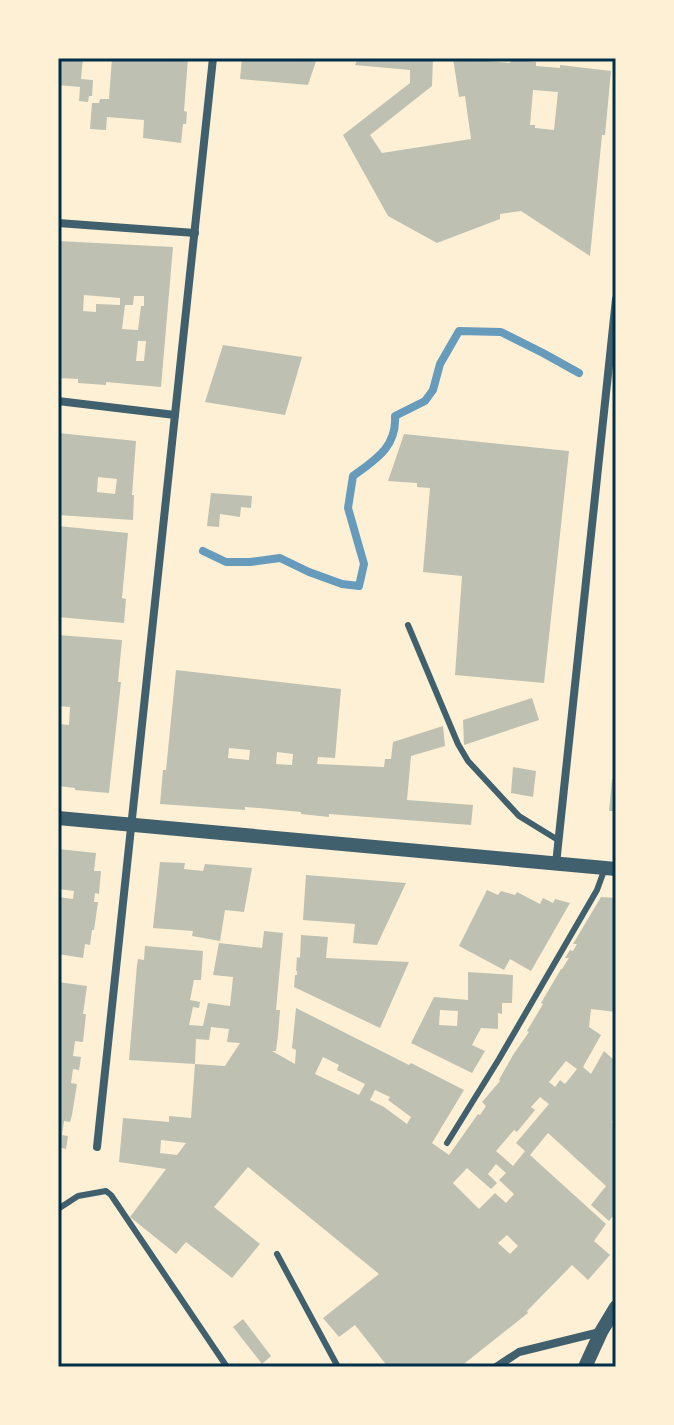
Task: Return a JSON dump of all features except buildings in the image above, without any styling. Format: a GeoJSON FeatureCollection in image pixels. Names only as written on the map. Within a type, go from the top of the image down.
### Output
{"type":"FeatureCollection","features":[{"type":"Feature","properties":{"kind":"street"},"geometry":{"type":"LineString","coordinates":[[97,1147],[213,58]]}},
{"type":"Feature","properties":{"kind":"street"},"geometry":{"type":"LineString","coordinates":[[58,223],[195,233]]}},
{"type":"Feature","properties":{"kind":"street"},"geometry":{"type":"LineString","coordinates":[[556,864],[616,299]]}},
{"type":"Feature","properties":{"kind":"street"},"geometry":{"type":"LineString","coordinates":[[58,401],[175,415]]}},
{"type":"Feature","properties":{"kind":"street"},"geometry":{"type":"LineString","coordinates":[[58,818],[610,869]]}},
{"type":"Feature","properties":{"kind":"street"},"geometry":{"type":"LineString","coordinates":[[585,1367],[616,1307]]}},
{"type":"Feature","properties":{"kind":"street"},"geometry":{"type":"LineString","coordinates":[[496,1367],[519,1352],[601,1332]]}},
{"type":"Feature","properties":{"kind":"lane"},"geometry":{"type":"LineString","coordinates":[[408,625],[468,761],[519,816],[558,840]]}},
{"type":"Feature","properties":{"kind":"lane"},"geometry":{"type":"LineString","coordinates":[[447,1143],[610,869]]}},
{"type":"Feature","properties":{"kind":"lane"},"geometry":{"type":"LineString","coordinates":[[58,1209],[78,1196],[106,1191],[111,1195],[227,1367]]}},
{"type":"Feature","properties":{"kind":"lane"},"geometry":{"type":"LineString","coordinates":[[277,1254],[338,1367]]}},
{"type":"Feature","properties":{"kind":"waterway"},"geometry":{"type":"LineString","coordinates":[[203,551],[226,562],[280,558],[342,584],[359,586],[364,564],[348,508],[353,476],[383,452],[392,436],[395,416],[425,401],[433,390],[440,364],[459,331],[501,332],[579,373]]}}]}
